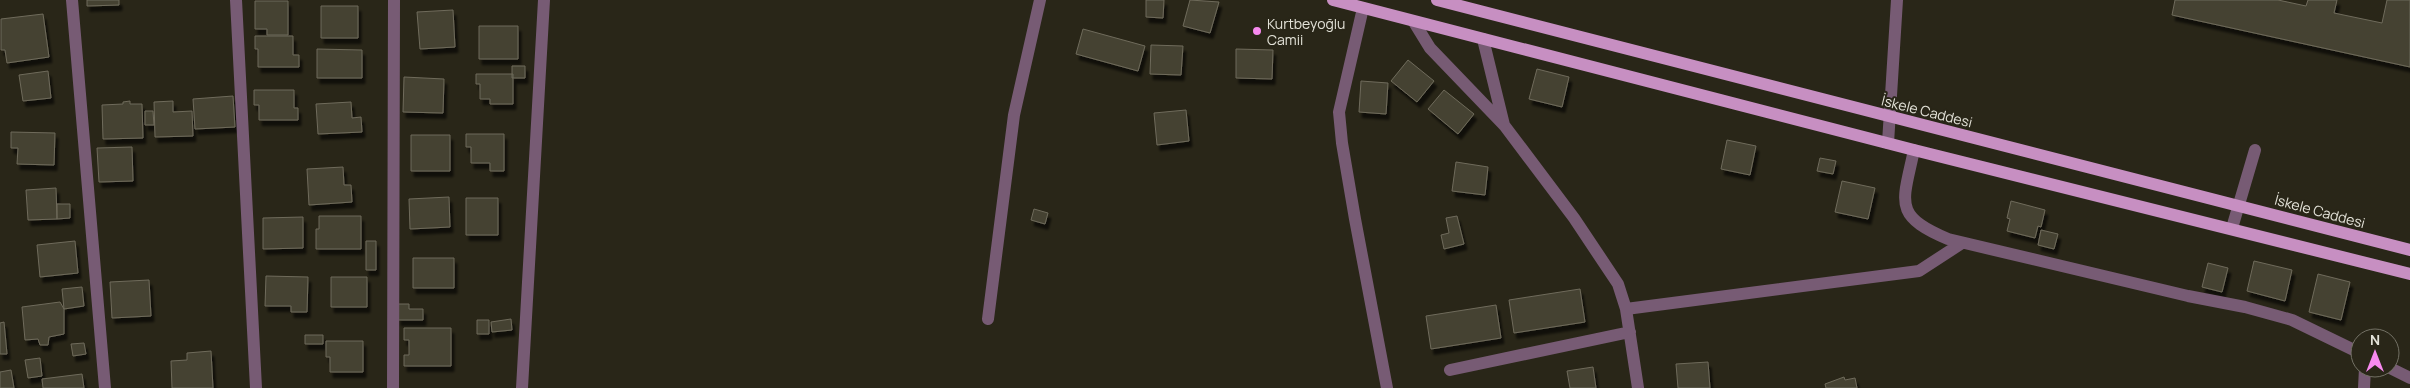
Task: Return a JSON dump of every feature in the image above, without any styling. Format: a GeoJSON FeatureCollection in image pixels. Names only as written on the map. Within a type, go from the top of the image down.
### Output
{"type":"FeatureCollection","features":[{"type":"Feature","properties":{"kind":"main road"},"geometry":{"type":"LineString","coordinates":[[1333,0],[1914,150],[2410,274]]}},
{"type":"Feature","properties":{"kind":"main road","name":"İskele Caddesi"},"geometry":{"type":"LineString","coordinates":[[1437,0],[2410,250]]}},
{"type":"Feature","properties":{"kind":"street"},"geometry":{"type":"LineString","coordinates":[[72,0],[105,388]]}},
{"type":"Feature","properties":{"kind":"street"},"geometry":{"type":"LineString","coordinates":[[236,0],[256,388]]}},
{"type":"Feature","properties":{"kind":"street"},"geometry":{"type":"LineString","coordinates":[[393,388],[394,0]]}},
{"type":"Feature","properties":{"kind":"street"},"geometry":{"type":"LineString","coordinates":[[522,388],[544,0]]}},
{"type":"Feature","properties":{"kind":"street"},"geometry":{"type":"LineString","coordinates":[[988,319],[1014,115],[1040,0]]}},
{"type":"Feature","properties":{"kind":"street"},"geometry":{"type":"LineString","coordinates":[[1888,143],[1897,0]]}},
{"type":"Feature","properties":{"kind":"street"},"geometry":{"type":"LineString","coordinates":[[1363,8],[1339,112],[1342,143],[1355,219],[1387,388]]}},
{"type":"Feature","properties":{"kind":"street"},"geometry":{"type":"LineString","coordinates":[[1414,22],[1430,48],[1504,125],[1574,218],[1618,284],[1626,309],[1638,388]]}},
{"type":"Feature","properties":{"kind":"street"},"geometry":{"type":"LineString","coordinates":[[1483,39],[1504,125]]}},
{"type":"Feature","properties":{"kind":"street"},"geometry":{"type":"LineString","coordinates":[[1914,150],[1904,202],[1911,218],[1928,231],[1962,243],[2188,296],[2245,307],[2292,320],[2350,348]]}},
{"type":"Feature","properties":{"kind":"street"},"geometry":{"type":"LineString","coordinates":[[2232,228],[2255,150]]}},
{"type":"Feature","properties":{"kind":"street"},"geometry":{"type":"LineString","coordinates":[[1626,309],[1919,271],[1962,243]]}},
{"type":"Feature","properties":{"kind":"street"},"geometry":{"type":"LineString","coordinates":[[1450,370],[1630,332]]}},
{"type":"Feature","properties":{"kind":"building"},"geometry":{"type":"Polygon","coordinates":[[[87,0],[119,0],[119,5],[87,6],[87,0]]]}},
{"type":"Feature","properties":{"kind":"building"},"geometry":{"type":"Polygon","coordinates":[[[1146,0],[1164,0],[1163,18],[1146,17],[1146,0]]]}},
{"type":"Feature","properties":{"kind":"building"},"geometry":{"type":"Polygon","coordinates":[[[1190,0],[1219,2],[1210,33],[1183,26],[1190,0]]]}},
{"type":"Feature","properties":{"kind":"building"},"geometry":{"type":"Polygon","coordinates":[[[2175,0],[2278,0],[2306,6],[2308,0],[2337,0],[2334,13],[2382,23],[2387,0],[2410,0],[2410,67],[2172,15],[2175,0]]]}},
{"type":"Feature","properties":{"kind":"building"},"geometry":{"type":"Polygon","coordinates":[[[255,1],[288,1],[288,35],[267,35],[267,29],[255,29],[255,1]]]}},
{"type":"Feature","properties":{"kind":"building"},"geometry":{"type":"Polygon","coordinates":[[[321,6],[358,6],[358,38],[321,38],[321,6]]]}},
{"type":"Feature","properties":{"kind":"building"},"geometry":{"type":"Polygon","coordinates":[[[453,10],[455,47],[420,49],[417,12],[453,10]]]}},
{"type":"Feature","properties":{"kind":"building"},"geometry":{"type":"Polygon","coordinates":[[[43,14],[49,57],[7,63],[5,50],[1,50],[1,19],[43,14]]]}},
{"type":"Feature","properties":{"kind":"building"},"geometry":{"type":"Polygon","coordinates":[[[479,26],[518,26],[518,59],[479,59],[479,26]]]}},
{"type":"Feature","properties":{"kind":"building"},"geometry":{"type":"Polygon","coordinates":[[[1083,29],[1145,46],[1138,71],[1076,54],[1083,29]]]}},
{"type":"Feature","properties":{"kind":"building"},"geometry":{"type":"Polygon","coordinates":[[[255,36],[293,36],[293,55],[299,55],[299,67],[258,67],[258,49],[255,49],[255,36]]]}},
{"type":"Feature","properties":{"kind":"building"},"geometry":{"type":"Polygon","coordinates":[[[1151,45],[1183,46],[1181,75],[1150,74],[1151,45]]]}},
{"type":"Feature","properties":{"kind":"building"},"geometry":{"type":"Polygon","coordinates":[[[317,49],[362,50],[362,78],[317,78],[317,49]]]}},
{"type":"Feature","properties":{"kind":"building"},"geometry":{"type":"Polygon","coordinates":[[[1236,49],[1273,50],[1272,79],[1236,78],[1236,49]]]}},
{"type":"Feature","properties":{"kind":"building"},"geometry":{"type":"Polygon","coordinates":[[[1408,60],[1434,81],[1417,102],[1391,81],[1408,60]]]}},
{"type":"Feature","properties":{"kind":"building"},"geometry":{"type":"Polygon","coordinates":[[[512,66],[525,66],[525,78],[512,78],[512,66]]]}},
{"type":"Feature","properties":{"kind":"building"},"geometry":{"type":"Polygon","coordinates":[[[1537,69],[1569,77],[1562,107],[1529,99],[1537,69]]]}},
{"type":"Feature","properties":{"kind":"building"},"geometry":{"type":"Polygon","coordinates":[[[48,71],[51,98],[23,101],[19,75],[48,71]]]}},
{"type":"Feature","properties":{"kind":"building"},"geometry":{"type":"Polygon","coordinates":[[[476,74],[513,74],[513,104],[490,104],[490,99],[480,99],[480,84],[476,84],[476,74]]]}},
{"type":"Feature","properties":{"kind":"building"},"geometry":{"type":"Polygon","coordinates":[[[404,77],[444,79],[443,113],[403,112],[404,77]]]}},
{"type":"Feature","properties":{"kind":"building"},"geometry":{"type":"Polygon","coordinates":[[[1361,81],[1388,83],[1386,114],[1359,112],[1361,81]]]}},
{"type":"Feature","properties":{"kind":"building"},"geometry":{"type":"Polygon","coordinates":[[[254,90],[294,90],[294,108],[298,108],[298,120],[259,120],[259,105],[254,105],[254,90]]]}},
{"type":"Feature","properties":{"kind":"building"},"geometry":{"type":"Polygon","coordinates":[[[1444,90],[1474,114],[1458,134],[1428,109],[1444,90]]]}},
{"type":"Feature","properties":{"kind":"building"},"geometry":{"type":"Polygon","coordinates":[[[233,96],[235,127],[195,129],[193,99],[233,96]]]}},
{"type":"Feature","properties":{"kind":"building"},"geometry":{"type":"Polygon","coordinates":[[[130,101],[130,104],[142,104],[143,138],[103,139],[102,105],[123,104],[123,102],[130,101]]]}},
{"type":"Feature","properties":{"kind":"building"},"geometry":{"type":"Polygon","coordinates":[[[173,101],[173,112],[192,111],[193,136],[155,137],[154,102],[173,101]]]}},
{"type":"Feature","properties":{"kind":"building"},"geometry":{"type":"Polygon","coordinates":[[[351,102],[352,118],[361,117],[362,132],[318,134],[316,104],[351,102]]]}},
{"type":"Feature","properties":{"kind":"building"},"geometry":{"type":"Polygon","coordinates":[[[1186,110],[1189,141],[1157,145],[1154,113],[1186,110]]]}},
{"type":"Feature","properties":{"kind":"building"},"geometry":{"type":"Polygon","coordinates":[[[145,111],[153,111],[154,125],[145,125],[145,111]]]}},
{"type":"Feature","properties":{"kind":"building"},"geometry":{"type":"Polygon","coordinates":[[[11,132],[55,133],[54,165],[17,164],[18,148],[11,148],[11,132]]]}},
{"type":"Feature","properties":{"kind":"building"},"geometry":{"type":"Polygon","coordinates":[[[466,134],[504,134],[504,171],[490,171],[490,163],[471,163],[471,147],[466,147],[466,134]]]}},
{"type":"Feature","properties":{"kind":"building"},"geometry":{"type":"Polygon","coordinates":[[[411,135],[450,135],[450,171],[411,171],[411,135]]]}},
{"type":"Feature","properties":{"kind":"building"},"geometry":{"type":"Polygon","coordinates":[[[1727,140],[1756,146],[1750,175],[1721,169],[1727,140]]]}},
{"type":"Feature","properties":{"kind":"building"},"geometry":{"type":"Polygon","coordinates":[[[132,147],[133,181],[99,182],[97,148],[132,147]]]}},
{"type":"Feature","properties":{"kind":"building"},"geometry":{"type":"Polygon","coordinates":[[[1820,158],[1836,161],[1833,174],[1817,171],[1820,158]]]}},
{"type":"Feature","properties":{"kind":"building"},"geometry":{"type":"Polygon","coordinates":[[[1456,162],[1488,167],[1485,195],[1452,191],[1456,162]]]}},
{"type":"Feature","properties":{"kind":"building"},"geometry":{"type":"Polygon","coordinates":[[[343,167],[344,185],[351,185],[352,202],[309,205],[307,169],[343,167]]]}},
{"type":"Feature","properties":{"kind":"building"},"geometry":{"type":"Polygon","coordinates":[[[1842,181],[1875,188],[1868,219],[1835,212],[1842,181]]]}},
{"type":"Feature","properties":{"kind":"building"},"geometry":{"type":"Polygon","coordinates":[[[56,188],[57,219],[28,220],[26,190],[56,188]]]}},
{"type":"Feature","properties":{"kind":"building"},"geometry":{"type":"Polygon","coordinates":[[[449,197],[450,227],[410,229],[409,199],[449,197]]]}},
{"type":"Feature","properties":{"kind":"building"},"geometry":{"type":"Polygon","coordinates":[[[466,198],[498,198],[498,235],[466,235],[466,198]]]}},
{"type":"Feature","properties":{"kind":"building"},"geometry":{"type":"Polygon","coordinates":[[[2011,201],[2045,210],[2041,227],[2038,226],[2035,238],[2007,231],[2010,219],[2007,218],[2011,201]]]}},
{"type":"Feature","properties":{"kind":"building"},"geometry":{"type":"Polygon","coordinates":[[[57,204],[70,204],[70,218],[57,219],[57,204]]]}},
{"type":"Feature","properties":{"kind":"building"},"geometry":{"type":"Polygon","coordinates":[[[1034,209],[1048,213],[1045,224],[1031,220],[1034,209]]]}},
{"type":"Feature","properties":{"kind":"building"},"geometry":{"type":"Polygon","coordinates":[[[319,216],[361,216],[361,249],[316,249],[316,229],[319,229],[319,216]]]}},
{"type":"Feature","properties":{"kind":"building"},"geometry":{"type":"Polygon","coordinates":[[[1457,216],[1464,244],[1444,249],[1441,235],[1449,233],[1446,218],[1457,216]]]}},
{"type":"Feature","properties":{"kind":"building"},"geometry":{"type":"Polygon","coordinates":[[[303,217],[303,248],[263,249],[263,218],[303,217]]]}},
{"type":"Feature","properties":{"kind":"building"},"geometry":{"type":"Polygon","coordinates":[[[2041,230],[2058,234],[2054,249],[2038,245],[2041,230]]]}},
{"type":"Feature","properties":{"kind":"building"},"geometry":{"type":"Polygon","coordinates":[[[75,241],[78,273],[40,277],[37,245],[75,241]]]}},
{"type":"Feature","properties":{"kind":"building"},"geometry":{"type":"Polygon","coordinates":[[[366,241],[376,241],[376,270],[366,270],[366,241]]]}},
{"type":"Feature","properties":{"kind":"building"},"geometry":{"type":"Polygon","coordinates":[[[413,258],[454,258],[454,288],[413,288],[413,258]]]}},
{"type":"Feature","properties":{"kind":"building"},"geometry":{"type":"Polygon","coordinates":[[[2254,261],[2292,270],[2285,301],[2247,291],[2254,261]]]}},
{"type":"Feature","properties":{"kind":"building"},"geometry":{"type":"Polygon","coordinates":[[[2208,263],[2228,268],[2222,292],[2202,287],[2208,263]]]}},
{"type":"Feature","properties":{"kind":"building"},"geometry":{"type":"Polygon","coordinates":[[[2318,274],[2350,282],[2341,320],[2309,312],[2318,274]]]}},
{"type":"Feature","properties":{"kind":"building"},"geometry":{"type":"Polygon","coordinates":[[[266,276],[308,277],[307,312],[291,312],[291,306],[265,306],[266,276]]]}},
{"type":"Feature","properties":{"kind":"building"},"geometry":{"type":"Polygon","coordinates":[[[331,277],[367,277],[367,307],[331,307],[331,277]]]}},
{"type":"Feature","properties":{"kind":"building"},"geometry":{"type":"Polygon","coordinates":[[[149,280],[151,316],[112,318],[110,282],[149,280]]]}},
{"type":"Feature","properties":{"kind":"building"},"geometry":{"type":"Polygon","coordinates":[[[82,287],[84,306],[64,309],[62,289],[82,287]]]}},
{"type":"Feature","properties":{"kind":"building"},"geometry":{"type":"Polygon","coordinates":[[[1580,289],[1585,322],[1514,333],[1509,300],[1580,289]]]}},
{"type":"Feature","properties":{"kind":"building"},"geometry":{"type":"Polygon","coordinates":[[[60,302],[64,309],[64,334],[49,337],[48,345],[40,345],[38,339],[25,340],[22,307],[60,302]]]}},
{"type":"Feature","properties":{"kind":"building"},"geometry":{"type":"Polygon","coordinates":[[[398,304],[409,304],[409,309],[423,309],[423,320],[398,320],[398,304]]]}},
{"type":"Feature","properties":{"kind":"building"},"geometry":{"type":"Polygon","coordinates":[[[1496,305],[1501,338],[1431,349],[1426,316],[1496,305]]]}},
{"type":"Feature","properties":{"kind":"building"},"geometry":{"type":"Polygon","coordinates":[[[511,319],[512,330],[492,332],[491,322],[511,319]]]}},
{"type":"Feature","properties":{"kind":"building"},"geometry":{"type":"Polygon","coordinates":[[[477,320],[489,320],[489,334],[477,334],[477,320]]]}},
{"type":"Feature","properties":{"kind":"building"},"geometry":{"type":"Polygon","coordinates":[[[4,322],[7,354],[0,354],[0,323],[4,322]]]}},
{"type":"Feature","properties":{"kind":"building"},"geometry":{"type":"Polygon","coordinates":[[[404,328],[451,328],[451,366],[404,366],[404,355],[409,355],[409,340],[404,340],[404,328]]]}},
{"type":"Feature","properties":{"kind":"building"},"geometry":{"type":"Polygon","coordinates":[[[305,335],[323,335],[323,344],[305,344],[305,335]]]}},
{"type":"Feature","properties":{"kind":"building"},"geometry":{"type":"Polygon","coordinates":[[[326,341],[363,341],[363,372],[330,372],[330,357],[326,357],[326,341]]]}},
{"type":"Feature","properties":{"kind":"building"},"geometry":{"type":"Polygon","coordinates":[[[84,343],[86,354],[73,356],[71,344],[84,343]]]}},
{"type":"Feature","properties":{"kind":"building"},"geometry":{"type":"Polygon","coordinates":[[[211,351],[213,388],[172,388],[171,361],[187,360],[187,353],[211,351]]]}},
{"type":"Feature","properties":{"kind":"building"},"geometry":{"type":"Polygon","coordinates":[[[40,358],[42,376],[28,378],[25,360],[40,358]]]}},
{"type":"Feature","properties":{"kind":"building"},"geometry":{"type":"Polygon","coordinates":[[[1708,362],[1710,388],[1678,388],[1676,364],[1708,362]]]}},
{"type":"Feature","properties":{"kind":"building"},"geometry":{"type":"Polygon","coordinates":[[[1593,367],[1596,388],[1570,388],[1567,371],[1593,367]]]}},
{"type":"Feature","properties":{"kind":"building"},"geometry":{"type":"Polygon","coordinates":[[[11,370],[14,388],[0,388],[0,372],[11,370]]]}},
{"type":"Feature","properties":{"kind":"building"},"geometry":{"type":"Polygon","coordinates":[[[82,374],[84,388],[43,388],[42,379],[82,374]]]}},
{"type":"Feature","properties":{"kind":"building"},"geometry":{"type":"Polygon","coordinates":[[[1844,377],[1845,380],[1855,378],[1857,388],[1826,388],[1825,384],[1844,377]]]}},
{"type":"Feature","properties":{"kind":"place","name":"Kurtbeyoğlu Camii"},"geometry":{"type":"Point","coordinates":[1257,31]}}]}
